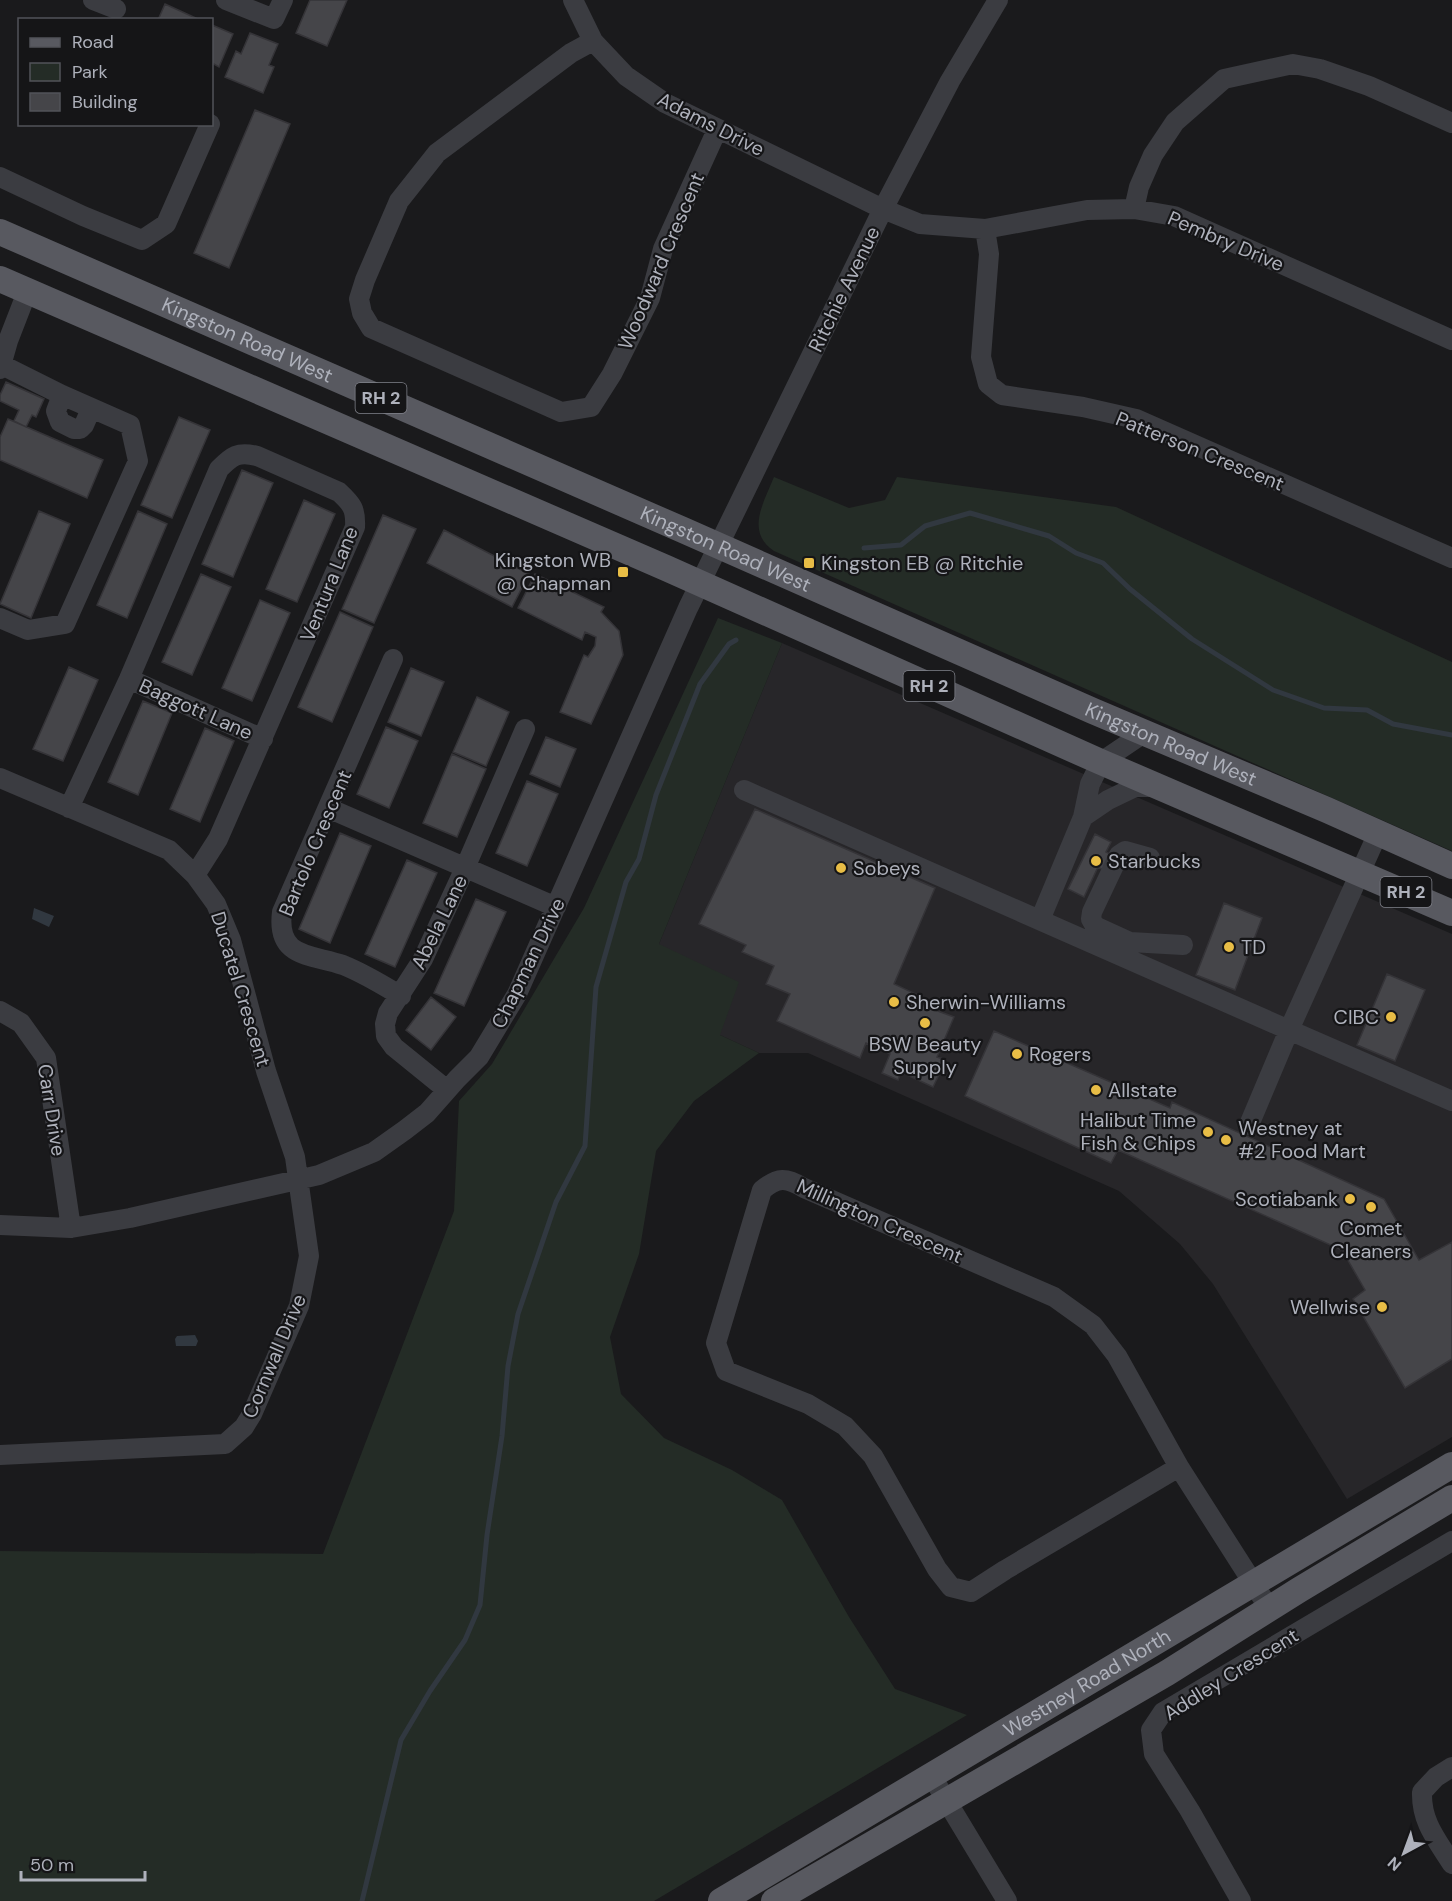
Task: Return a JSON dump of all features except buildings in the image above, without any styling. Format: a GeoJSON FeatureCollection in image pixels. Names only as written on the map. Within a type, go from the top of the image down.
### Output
{"type":"FeatureCollection","features":[{"type":"Feature","properties":{"kind":"main road","name":"Kingston Road West"},"geometry":{"type":"LineString","coordinates":[[0,232],[1452,866]]}},
{"type":"Feature","properties":{"kind":"main road","name":"RH 2"},"geometry":{"type":"LineString","coordinates":[[0,279],[700,584],[1159,788],[1452,913]]}},
{"type":"Feature","properties":{"kind":"main road","name":"Westney Road North"},"geometry":{"type":"LineString","coordinates":[[721,1901],[1452,1465]]}},
{"type":"Feature","properties":{"kind":"main road","name":"Westney Road North"},"geometry":{"type":"LineString","coordinates":[[774,1901],[1167,1673],[1269,1608],[1452,1498]]}},
{"type":"Feature","properties":{"kind":"main road"},"geometry":{"type":"LineString","coordinates":[[1377,1510],[1392,1534]]}},
{"type":"Feature","properties":{"kind":"street"},"geometry":{"type":"LineString","coordinates":[[93,0],[116,9]]}},
{"type":"Feature","properties":{"kind":"street"},"geometry":{"type":"LineString","coordinates":[[226,0],[274,19],[284,0]]}},
{"type":"Feature","properties":{"kind":"street","name":"Adams Drive"},"geometry":{"type":"LineString","coordinates":[[573,0],[593,41],[626,76],[665,103],[883,209]]}},
{"type":"Feature","properties":{"kind":"street","name":"Ritchie Avenue"},"geometry":{"type":"LineString","coordinates":[[700,584],[883,209],[950,81],[998,0]]}},
{"type":"Feature","properties":{"kind":"street","name":"Woodward Crescent"},"geometry":{"type":"LineString","coordinates":[[593,41],[571,53],[437,153],[399,201],[359,299],[362,313],[371,328],[561,412],[591,406],[612,374],[650,298],[663,249],[717,130]]}},
{"type":"Feature","properties":{"kind":"street"},"geometry":{"type":"LineString","coordinates":[[1134,209],[1139,187],[1154,155],[1175,123],[1224,79],[1293,64],[1320,69],[1369,87],[1452,123]]}},
{"type":"Feature","properties":{"kind":"street"},"geometry":{"type":"LineString","coordinates":[[0,177],[83,216],[142,240],[166,224],[209,126]]}},
{"type":"Feature","properties":{"kind":"street","name":"Pembry Drive"},"geometry":{"type":"LineString","coordinates":[[883,209],[920,224],[984,229],[1086,210],[1134,209],[1174,216],[1452,340]]}},
{"type":"Feature","properties":{"kind":"street","name":"Patterson Crescent"},"geometry":{"type":"LineString","coordinates":[[984,229],[989,254],[981,357],[988,384],[1002,395],[1083,407],[1136,420],[1452,558]]}},
{"type":"Feature","properties":{"kind":"street"},"geometry":{"type":"LineString","coordinates":[[0,618],[28,630],[66,624],[138,461],[129,425],[91,409],[80,429],[60,422],[56,415],[62,395],[1,367],[4,342],[27,292]]}},
{"type":"Feature","properties":{"kind":"street","name":"Ventura Lane"},"geometry":{"type":"LineString","coordinates":[[69,808],[129,679],[219,469],[232,456],[244,453],[257,456],[339,492],[349,501],[356,513],[355,527],[219,838],[195,875]]}},
{"type":"Feature","properties":{"kind":"street","name":"Chapman Drive"},"geometry":{"type":"LineString","coordinates":[[0,1225],[71,1228],[130,1218],[319,1175],[374,1152],[427,1113],[479,1057],[517,994],[700,584]]}},
{"type":"Feature","properties":{"kind":"street","name":"Bartolo Crescent"},"geometry":{"type":"LineString","coordinates":[[393,659],[282,912],[280,927],[287,943],[294,949],[313,959],[342,965],[401,996]]}},
{"type":"Feature","properties":{"kind":"street","name":"Baggott Lane"},"geometry":{"type":"LineString","coordinates":[[129,679],[263,738]]}},
{"type":"Feature","properties":{"kind":"street","name":"Abela Lane"},"geometry":{"type":"LineString","coordinates":[[447,1090],[394,1047],[386,1036],[385,1024],[388,1013],[423,959],[525,729]]}},
{"type":"Feature","properties":{"kind":"street"},"geometry":{"type":"LineString","coordinates":[[1040,921],[1083,817],[1088,789],[1101,762],[1144,733]]}},
{"type":"Feature","properties":{"kind":"street","name":"Ducatel Crescent"},"geometry":{"type":"LineString","coordinates":[[0,778],[169,850],[195,875],[216,904],[231,940],[266,1071],[295,1157],[298,1180]]}},
{"type":"Feature","properties":{"kind":"street"},"geometry":{"type":"LineString","coordinates":[[1083,817],[1108,800],[1136,787],[1159,788]]}},
{"type":"Feature","properties":{"kind":"street"},"geometry":{"type":"LineString","coordinates":[[744,790],[1452,1101]]}},
{"type":"Feature","properties":{"kind":"street"},"geometry":{"type":"LineString","coordinates":[[328,808],[556,907]]}},
{"type":"Feature","properties":{"kind":"street"},"geometry":{"type":"LineString","coordinates":[[1249,1125],[1289,1030],[1378,833]]}},
{"type":"Feature","properties":{"kind":"street"},"geometry":{"type":"LineString","coordinates":[[1150,858],[1125,851],[1119,855],[1092,912],[1091,919],[1095,926],[1130,942],[1183,945]]}},
{"type":"Feature","properties":{"kind":"street","name":"Carr Drive"},"geometry":{"type":"LineString","coordinates":[[0,1011],[21,1023],[45,1058],[71,1228]]}},
{"type":"Feature","properties":{"kind":"street","name":"Cornwall Drive"},"geometry":{"type":"LineString","coordinates":[[0,1455],[225,1444],[244,1427],[252,1414],[299,1306],[309,1256],[298,1180]]}},
{"type":"Feature","properties":{"kind":"street","name":"Millington Crescent"},"geometry":{"type":"LineString","coordinates":[[1179,1467],[971,1592],[951,1587],[937,1569],[873,1456],[845,1426],[808,1404],[726,1371],[716,1343],[762,1190],[774,1181],[791,1180],[814,1193],[1054,1297],[1093,1325],[1111,1348],[1179,1467],[1269,1608]]}},
{"type":"Feature","properties":{"kind":"street","name":"Addley Crescent"},"geometry":{"type":"LineString","coordinates":[[1241,1901],[1190,1811],[1154,1754],[1150,1730],[1163,1712],[1452,1541]]}},
{"type":"Feature","properties":{"kind":"street"},"geometry":{"type":"LineString","coordinates":[[1452,1767],[1436,1777],[1422,1792],[1421,1800],[1423,1815],[1452,1864]]}},
{"type":"Feature","properties":{"kind":"street"},"geometry":{"type":"LineString","coordinates":[[931,1775],[1007,1901]]}},
{"type":"Feature","properties":{"kind":"shaded area"},"geometry":{"type":"Polygon","coordinates":[[[782,643],[1452,934],[1452,1437],[1347,1499],[1213,1284],[1180,1244],[1119,1191],[808,1053],[759,1053],[720,1035],[659,944],[782,643]]]}},
{"type":"Feature","properties":{"kind":"shaded area"},"geometry":{"type":"Polygon","coordinates":[[[34,908],[54,916],[49,927],[32,919],[34,908]]]}},
{"type":"Feature","properties":{"kind":"shaded area"},"geometry":{"type":"Polygon","coordinates":[[[195,1335],[198,1341],[196,1346],[176,1346],[177,1336],[195,1335]]]}},
{"type":"Feature","properties":{"kind":"green space"},"geometry":{"type":"Polygon","coordinates":[[[774,477],[849,508],[885,500],[897,477],[1116,507],[1452,662],[1452,851],[774,551],[760,535],[759,516],[774,477]]]}},
{"type":"Feature","properties":{"kind":"green space"},"geometry":{"type":"Polygon","coordinates":[[[718,618],[782,643],[659,944],[739,982],[720,1035],[759,1053],[694,1101],[656,1151],[639,1254],[610,1337],[621,1394],[664,1438],[732,1470],[782,1500],[849,1617],[895,1689],[967,1715],[654,1901],[0,1901],[0,1551],[323,1554],[454,1211],[459,1101],[492,1064],[584,908],[718,618]]]}},
{"type":"Feature","properties":{"kind":"waterway"},"geometry":{"type":"LineString","coordinates":[[864,548],[901,545],[925,526],[970,513],[1049,536],[1076,553],[1103,563],[1130,589],[1192,639],[1273,690],[1324,708],[1367,710],[1393,724],[1452,735]]}},
{"type":"Feature","properties":{"kind":"waterway"},"geometry":{"type":"LineString","coordinates":[[362,1901],[401,1740],[430,1691],[465,1640],[480,1605],[487,1535],[502,1436],[508,1366],[518,1314],[556,1202],[585,1146],[596,987],[626,882],[639,859],[656,795],[700,684],[729,644],[736,640]]}},
{"type":"Feature","properties":{"kind":"place","name":"Kingston EB @ Ritchie"},"geometry":{"type":"Point","coordinates":[809,563]}},
{"type":"Feature","properties":{"kind":"place","name":"Kingston WB @ Chapman"},"geometry":{"type":"Point","coordinates":[623,572]}},
{"type":"Feature","properties":{"kind":"place","name":"Starbucks"},"geometry":{"type":"Point","coordinates":[1096,861]}},
{"type":"Feature","properties":{"kind":"place","name":"Sobeys"},"geometry":{"type":"Point","coordinates":[841,868]}},
{"type":"Feature","properties":{"kind":"place","name":"TD"},"geometry":{"type":"Point","coordinates":[1229,947]}},
{"type":"Feature","properties":{"kind":"place","name":"Sherwin-Williams"},"geometry":{"type":"Point","coordinates":[894,1002]}},
{"type":"Feature","properties":{"kind":"place","name":"CIBC"},"geometry":{"type":"Point","coordinates":[1391,1017]}},
{"type":"Feature","properties":{"kind":"place","name":"BSW Beauty Supply"},"geometry":{"type":"Point","coordinates":[925,1023]}},
{"type":"Feature","properties":{"kind":"place","name":"Rogers"},"geometry":{"type":"Point","coordinates":[1017,1054]}},
{"type":"Feature","properties":{"kind":"place","name":"Allstate"},"geometry":{"type":"Point","coordinates":[1096,1090]}},
{"type":"Feature","properties":{"kind":"place","name":"Halibut Time Fish & Chips"},"geometry":{"type":"Point","coordinates":[1208,1132]}},
{"type":"Feature","properties":{"kind":"place","name":"Westney at #2 Food Mart"},"geometry":{"type":"Point","coordinates":[1226,1140]}},
{"type":"Feature","properties":{"kind":"place","name":"Scotiabank"},"geometry":{"type":"Point","coordinates":[1350,1199]}},
{"type":"Feature","properties":{"kind":"place","name":"Comet Cleaners"},"geometry":{"type":"Point","coordinates":[1371,1207]}},
{"type":"Feature","properties":{"kind":"place","name":"Wellwise"},"geometry":{"type":"Point","coordinates":[1382,1307]}}]}
